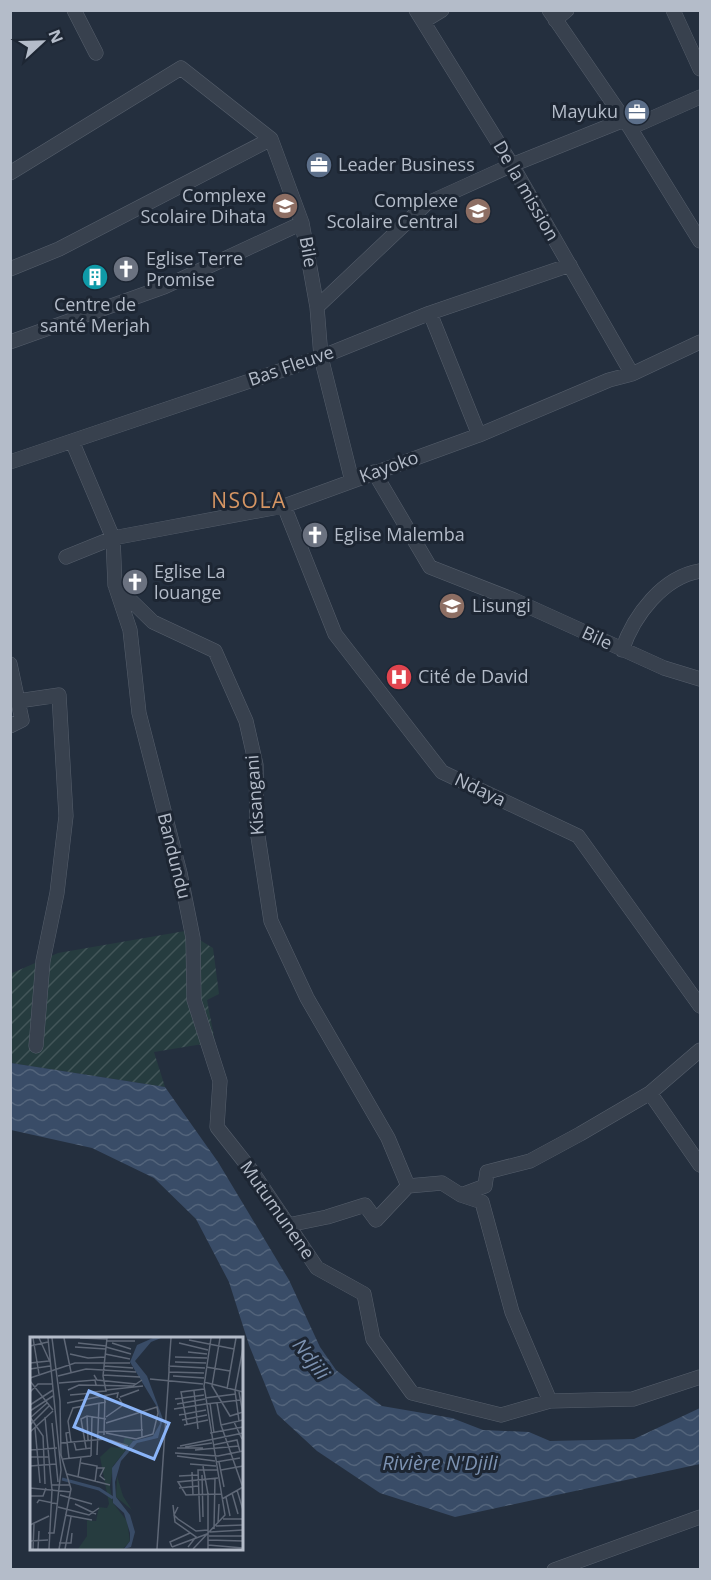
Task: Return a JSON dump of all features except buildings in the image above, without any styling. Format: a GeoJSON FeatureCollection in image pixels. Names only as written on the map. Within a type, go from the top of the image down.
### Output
{"type":"FeatureCollection","features":[{"type":"Feature","properties":{"kind":"street"},"geometry":{"type":"LineString","coordinates":[[74,10],[96,53]]}},
{"type":"Feature","properties":{"kind":"street"},"geometry":{"type":"LineString","coordinates":[[420,16],[442,10]]}},
{"type":"Feature","properties":{"kind":"street"},"geometry":{"type":"LineString","coordinates":[[567,10],[552,15],[627,124],[700,242]]}},
{"type":"Feature","properties":{"kind":"street"},"geometry":{"type":"LineString","coordinates":[[673,10],[700,69]]}},
{"type":"Feature","properties":{"kind":"street","name":"De la mission"},"geometry":{"type":"LineString","coordinates":[[420,16],[512,165],[632,375]]}},
{"type":"Feature","properties":{"kind":"street"},"geometry":{"type":"LineString","coordinates":[[10,173],[182,68],[271,139],[59,249],[10,269]]}},
{"type":"Feature","properties":{"kind":"street"},"geometry":{"type":"LineString","coordinates":[[317,307],[426,204],[512,165],[700,98]]}},
{"type":"Feature","properties":{"kind":"street","name":"Bile"},"geometry":{"type":"LineString","coordinates":[[271,139],[303,223],[317,307],[321,357],[352,481]]}},
{"type":"Feature","properties":{"kind":"street"},"geometry":{"type":"LineString","coordinates":[[10,342],[164,287],[303,223]]}},
{"type":"Feature","properties":{"kind":"street","name":"Bas Fleuve"},"geometry":{"type":"LineString","coordinates":[[10,462],[321,357],[430,313],[570,265]]}},
{"type":"Feature","properties":{"kind":"street"},"geometry":{"type":"LineString","coordinates":[[430,313],[479,435]]}},
{"type":"Feature","properties":{"kind":"street","name":"Kayoko"},"geometry":{"type":"LineString","coordinates":[[66,557],[113,538],[284,506],[479,435],[609,380],[632,375],[700,342]]}},
{"type":"Feature","properties":{"kind":"street"},"geometry":{"type":"LineString","coordinates":[[72,441],[113,538],[115,585]]}},
{"type":"Feature","properties":{"kind":"street","name":"Bile"},"geometry":{"type":"LineString","coordinates":[[374,472],[430,567],[514,600],[664,668],[700,679]]}},
{"type":"Feature","properties":{"kind":"street","name":"Ndaya"},"geometry":{"type":"LineString","coordinates":[[284,506],[334,634],[442,772],[578,836],[700,1006]]}},
{"type":"Feature","properties":{"kind":"street"},"geometry":{"type":"LineString","coordinates":[[622,650],[626,637],[651,599],[684,573],[700,571]]}},
{"type":"Feature","properties":{"kind":"street","name":"Bandundu"},"geometry":{"type":"LineString","coordinates":[[115,585],[130,630],[139,712],[180,873],[193,938],[194,1000],[220,1081],[217,1127]]}},
{"type":"Feature","properties":{"kind":"street","name":"Kisangani"},"geometry":{"type":"LineString","coordinates":[[115,585],[153,622],[215,651],[246,721],[256,765],[256,830],[271,921],[307,998],[388,1138],[408,1186]]}},
{"type":"Feature","properties":{"kind":"street"},"geometry":{"type":"LineString","coordinates":[[10,664],[22,720],[10,726]]}},
{"type":"Feature","properties":{"kind":"street"},"geometry":{"type":"LineString","coordinates":[[18,701],[59,695],[66,816],[57,893],[43,961],[36,1046]]}},
{"type":"Feature","properties":{"kind":"street"},"geometry":{"type":"LineString","coordinates":[[460,1195],[485,1186],[487,1172],[530,1161],[650,1093],[700,1050]]}},
{"type":"Feature","properties":{"kind":"street"},"geometry":{"type":"LineString","coordinates":[[650,1093],[700,1165]]}},
{"type":"Feature","properties":{"kind":"street","name":"Mutumunene"},"geometry":{"type":"LineString","coordinates":[[217,1127],[251,1170],[317,1268],[364,1294],[373,1339],[412,1393],[501,1415],[550,1401],[633,1399],[700,1377]]}},
{"type":"Feature","properties":{"kind":"street"},"geometry":{"type":"LineString","coordinates":[[288,1224],[327,1217],[365,1205],[376,1220],[408,1186],[442,1184],[460,1195],[482,1202],[512,1312],[550,1401]]}},
{"type":"Feature","properties":{"kind":"street"},"geometry":{"type":"LineString","coordinates":[[554,1569],[700,1517]]}},
{"type":"Feature","properties":{"kind":"green space"},"geometry":{"type":"Polygon","coordinates":[[[185,931],[213,948],[219,994],[207,1000],[215,1042],[154,1052],[165,1087],[11,1063],[10,974],[58,953],[185,931]]]}},
{"type":"Feature","properties":{"kind":"water","name":"Rivière N'Djili"},"geometry":{"type":"Polygon","coordinates":[[[11,1063],[165,1087],[218,1162],[289,1280],[320,1347],[336,1370],[382,1406],[452,1418],[483,1430],[529,1432],[550,1441],[634,1439],[700,1408],[700,1464],[455,1517],[380,1493],[317,1451],[277,1414],[249,1345],[229,1282],[196,1219],[154,1178],[92,1148],[11,1130],[11,1063]]]}},
{"type":"Feature","properties":{"kind":"place","name":"Mayuku"},"geometry":{"type":"Point","coordinates":[637,112]}},
{"type":"Feature","properties":{"kind":"place","name":"Leader Business"},"geometry":{"type":"Point","coordinates":[319,165]}},
{"type":"Feature","properties":{"kind":"place","name":"Complexe Scolaire Dihata"},"geometry":{"type":"Point","coordinates":[285,206]}},
{"type":"Feature","properties":{"kind":"place","name":"Complexe Scolaire Central"},"geometry":{"type":"Point","coordinates":[478,211]}},
{"type":"Feature","properties":{"kind":"place","name":"Eglise Terre Promise"},"geometry":{"type":"Point","coordinates":[126,269]}},
{"type":"Feature","properties":{"kind":"place","name":"Centre de santé Merjah"},"geometry":{"type":"Point","coordinates":[95,277]}},
{"type":"Feature","properties":{"kind":"place","name":"Eglise Malemba"},"geometry":{"type":"Point","coordinates":[315,535]}},
{"type":"Feature","properties":{"kind":"place","name":"Eglise La louange"},"geometry":{"type":"Point","coordinates":[135,582]}},
{"type":"Feature","properties":{"kind":"place","name":"Lisungi"},"geometry":{"type":"Point","coordinates":[452,606]}},
{"type":"Feature","properties":{"kind":"place","name":"Cité de David"},"geometry":{"type":"Point","coordinates":[399,677]}},
{"type":"Feature","properties":{"kind":"district","name":"NSOLA"},"geometry":{"type":"Point","coordinates":[249,501]}},
{"type":"Feature","properties":{"kind":"water label","name":"Ndjili"},"geometry":{"type":"Point","coordinates":[311,1359]}}]}
